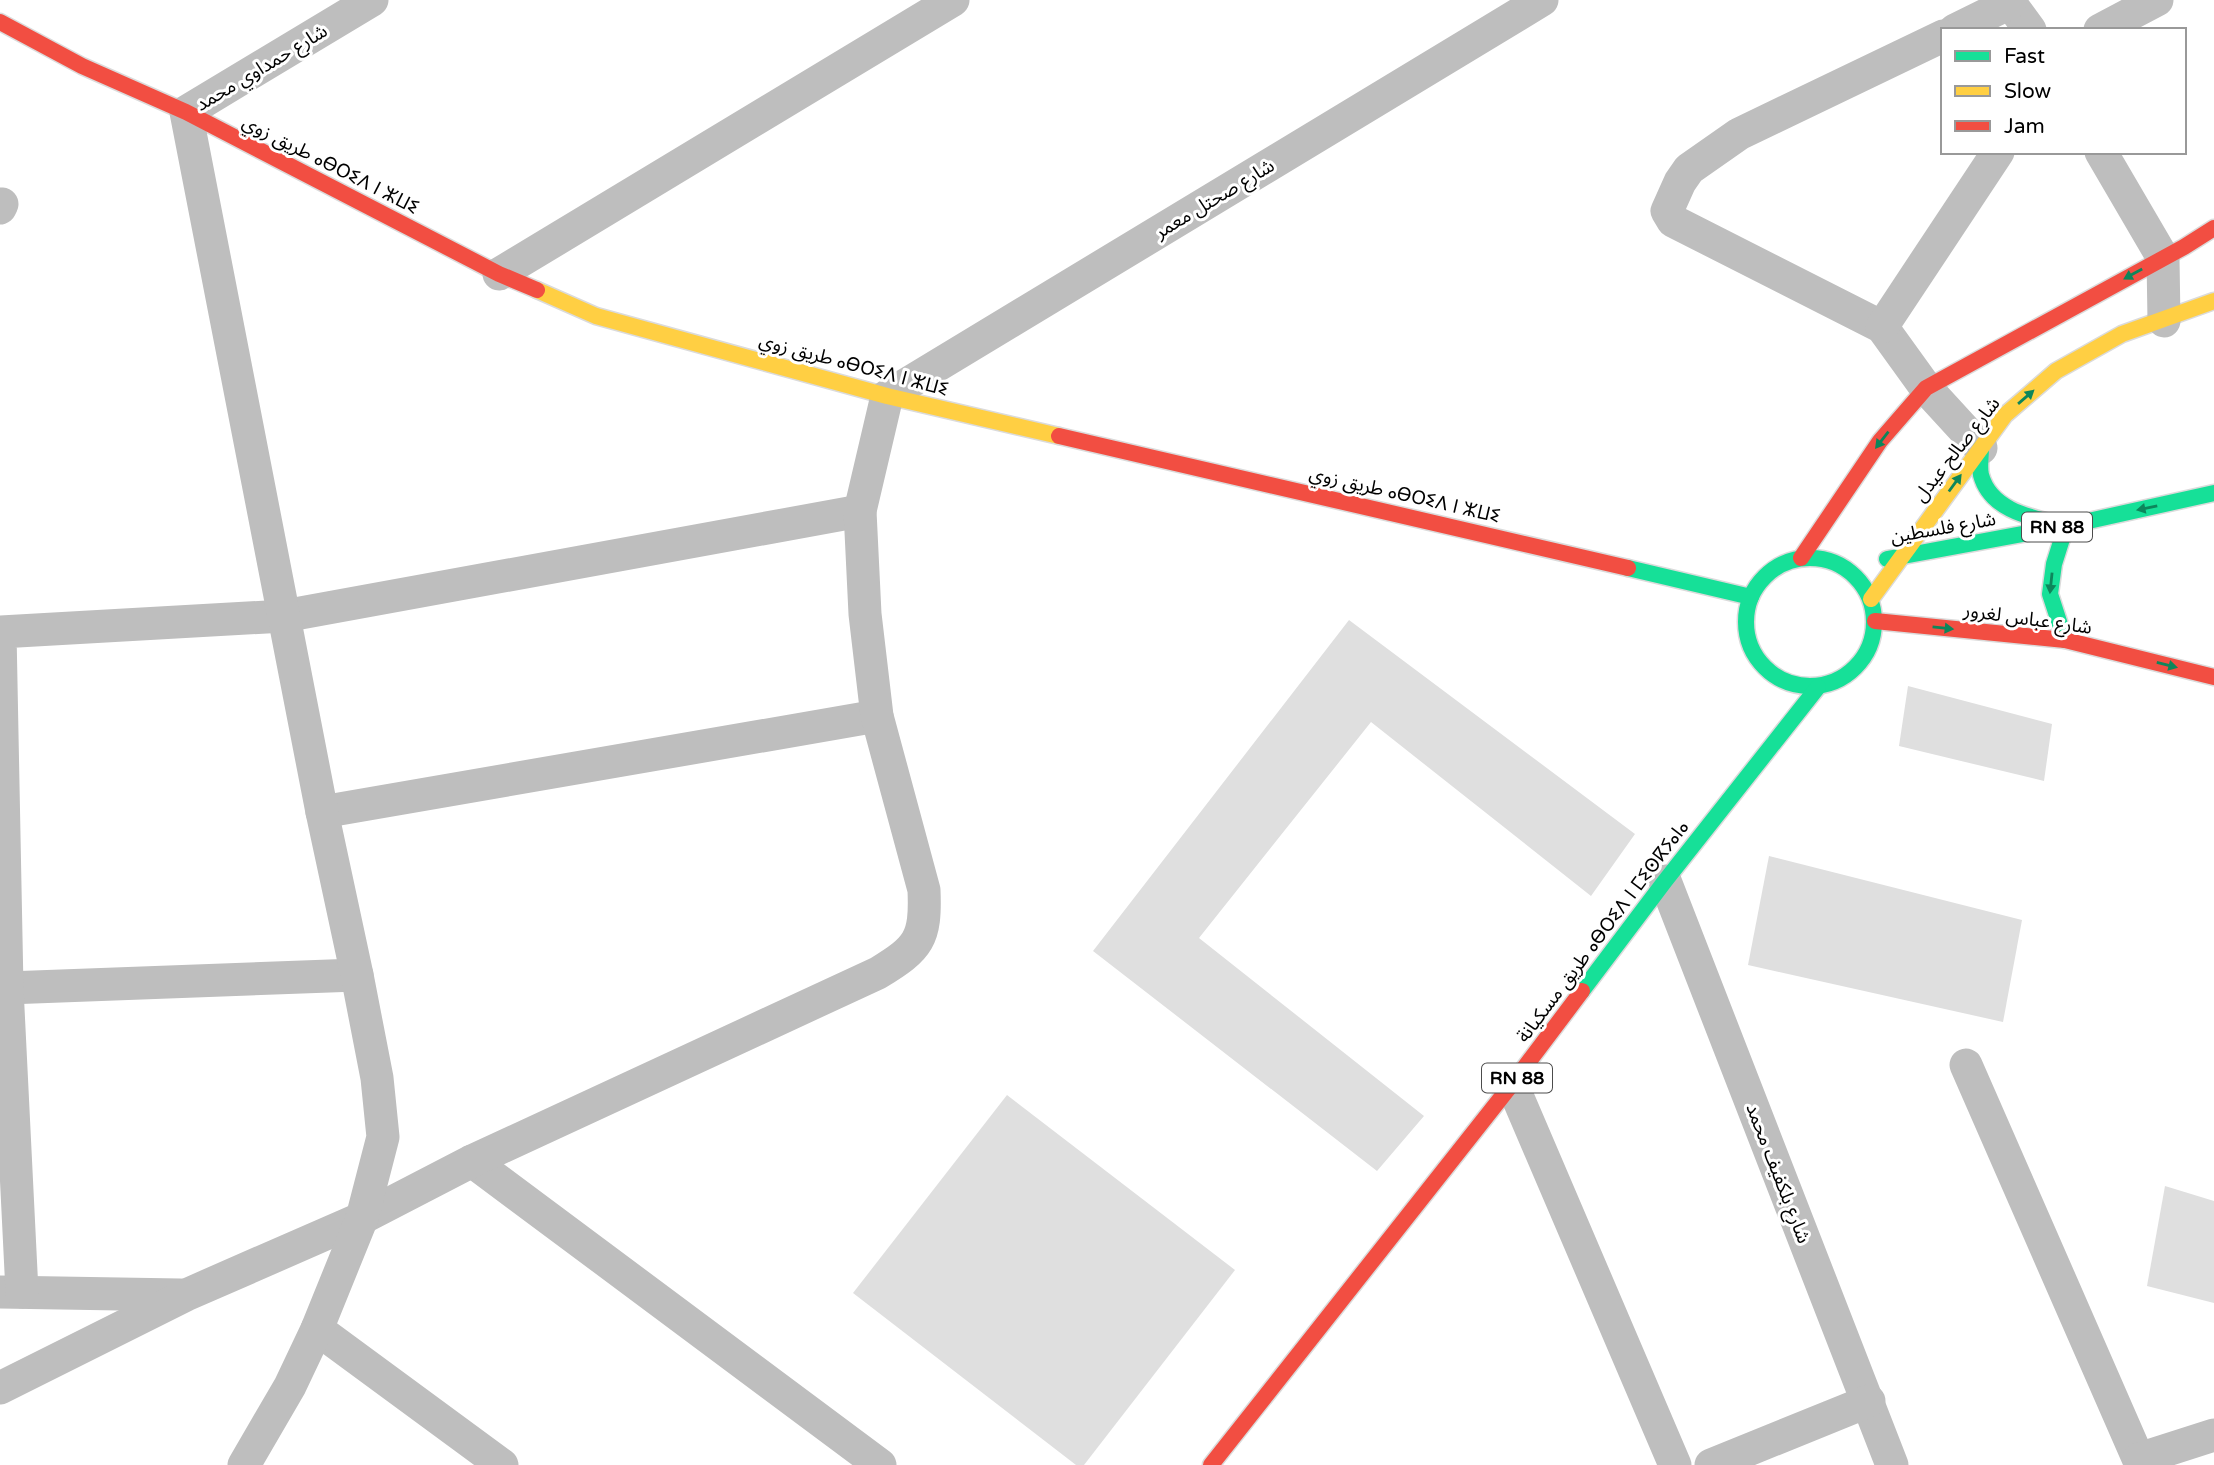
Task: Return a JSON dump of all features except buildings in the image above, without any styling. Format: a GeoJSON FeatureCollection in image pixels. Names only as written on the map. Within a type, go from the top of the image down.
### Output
{"type":"FeatureCollection","features":[{"type":"Feature","properties":{"kind":"main road","name":"طريق زوي ⴰⴱⵔⵉⴷ ⵏ ⵣⵡⵉ"},"geometry":{"type":"LineString","coordinates":[[0,22],[82,66],[186,112],[499,274],[596,316],[887,396],[1751,597]]}},
{"type":"Feature","properties":{"kind":"main road"},"geometry":{"type":"LineString","coordinates":[[1801,558],[1880,441],[1926,388],[2214,228]]}},
{"type":"Feature","properties":{"kind":"main road","name":"شارع صالح عيدل"},"geometry":{"type":"LineString","coordinates":[[1871,599],[2005,415],[2056,371],[2122,334],[2214,301]]}},
{"type":"Feature","properties":{"kind":"main road"},"geometry":{"type":"LineString","coordinates":[[1981,448],[1981,475],[1992,497],[2017,513],[2066,526],[2054,564],[2050,594],[2065,640]]}},
{"type":"Feature","properties":{"kind":"main road","name":"شارع فلسطين"},"geometry":{"type":"LineString","coordinates":[[1843,566],[2066,526],[2214,493]]}},
{"type":"Feature","properties":{"kind":"main road"},"geometry":{"type":"LineString","coordinates":[[1801,558],[1823,559],[1843,566],[1860,580],[1871,599],[1875,621],[1872,642],[1861,661],[1845,676],[1818,687],[1784,681],[1767,670],[1755,654],[1748,636],[1746,616],[1751,597],[1763,579],[1780,565],[1801,558]]}},
{"type":"Feature","properties":{"kind":"main road","name":"شارع عباس لغرور"},"geometry":{"type":"LineString","coordinates":[[1875,621],[2065,640],[2214,677]]}},
{"type":"Feature","properties":{"kind":"main road","name":"طريق مسكيانة ⴰⴱⵔⵉⴷ ⵏ ⵎⵉⵙⴽⵢⴰⵏⴰ"},"geometry":{"type":"LineString","coordinates":[[1219,1461],[1512,1084],[1665,881],[1818,687]]}},
{"type":"Feature","properties":{"kind":"street","name":"شارع حمداوي محمد"},"geometry":{"type":"LineString","coordinates":[[186,112],[372,0]]}},
{"type":"Feature","properties":{"kind":"street"},"geometry":{"type":"LineString","coordinates":[[499,274],[953,0]]}},
{"type":"Feature","properties":{"kind":"street","name":"شارع صحتل معمر"},"geometry":{"type":"LineString","coordinates":[[887,396],[1542,0]]}},
{"type":"Feature","properties":{"kind":"street"},"geometry":{"type":"LineString","coordinates":[[2104,28],[2157,0]]}},
{"type":"Feature","properties":{"kind":"street"},"geometry":{"type":"LineString","coordinates":[[1959,28],[2009,2],[2028,28]]}},
{"type":"Feature","properties":{"kind":"street"},"geometry":{"type":"LineString","coordinates":[[1941,37],[1739,134],[1689,169],[1667,211],[1673,221],[1882,327],[1926,388],[1981,448]]}},
{"type":"Feature","properties":{"kind":"street"},"geometry":{"type":"LineString","coordinates":[[186,112],[377,1078],[383,1137],[362,1218],[317,1329],[290,1386],[244,1465]]}},
{"type":"Feature","properties":{"kind":"street"},"geometry":{"type":"LineString","coordinates":[[1882,327],[1997,154]]}},
{"type":"Feature","properties":{"kind":"street"},"geometry":{"type":"LineString","coordinates":[[2102,154],[2163,258],[2164,321]]}},
{"type":"Feature","properties":{"kind":"street"},"geometry":{"type":"LineString","coordinates":[[0,1388],[186,1295],[362,1218],[472,1161],[878,973],[902,958],[920,939],[925,917],[924,890],[877,716],[865,614],[860,511],[887,396]]}},
{"type":"Feature","properties":{"kind":"street"},"geometry":{"type":"LineString","coordinates":[[186,1295],[11,1292],[0,632],[284,616],[860,511]]}},
{"type":"Feature","properties":{"kind":"street"},"geometry":{"type":"LineString","coordinates":[[323,811],[877,716]]}},
{"type":"Feature","properties":{"kind":"street","name":"شارع بلكفيف محمد"},"geometry":{"type":"LineString","coordinates":[[1665,881],[1892,1465]]}},
{"type":"Feature","properties":{"kind":"street"},"geometry":{"type":"LineString","coordinates":[[8,988],[357,975]]}},
{"type":"Feature","properties":{"kind":"street"},"geometry":{"type":"LineString","coordinates":[[1966,1065],[2140,1462],[2214,1435]]}},
{"type":"Feature","properties":{"kind":"street"},"geometry":{"type":"LineString","coordinates":[[1512,1084],[1675,1465]]}},
{"type":"Feature","properties":{"kind":"street"},"geometry":{"type":"LineString","coordinates":[[472,1161],[880,1465]]}},
{"type":"Feature","properties":{"kind":"street"},"geometry":{"type":"LineString","coordinates":[[317,1329],[502,1465]]}},
{"type":"Feature","properties":{"kind":"street"},"geometry":{"type":"LineString","coordinates":[[1711,1465],[1868,1401]]}},
{"type":"Feature","properties":{"kind":"traffic: fast"},"geometry":{"type":"LineString","coordinates":[[1981,448],[1981,475],[1994,497],[2015,511],[2066,526],[2054,564],[2050,594],[2065,640]]}},
{"type":"Feature","properties":{"kind":"traffic: fast"},"geometry":{"type":"LineString","coordinates":[[1887,559],[2066,526],[2214,493]]}},
{"type":"Feature","properties":{"kind":"traffic: fast"},"geometry":{"type":"LineString","coordinates":[[1810,558],[1835,563],[1855,577],[1869,597],[1874,622],[1869,647],[1855,667],[1835,681],[1810,686],[1785,681],[1765,667],[1751,647],[1746,622],[1751,597],[1765,577],[1785,563],[1810,558]]}},
{"type":"Feature","properties":{"kind":"traffic: fast"},"geometry":{"type":"LineString","coordinates":[[1628,568],[1751,597]]}},
{"type":"Feature","properties":{"kind":"traffic: fast"},"geometry":{"type":"LineString","coordinates":[[1582,991],[1818,687]]}},
{"type":"Feature","properties":{"kind":"traffic: slow"},"geometry":{"type":"LineString","coordinates":[[537,290],[596,316],[887,396],[1059,436]]}},
{"type":"Feature","properties":{"kind":"traffic: slow"},"geometry":{"type":"LineString","coordinates":[[1871,599],[2005,415],[2056,371],[2122,334],[2214,301]]}},
{"type":"Feature","properties":{"kind":"traffic: jam"},"geometry":{"type":"LineString","coordinates":[[0,22],[82,66],[186,112],[499,274],[537,290]]}},
{"type":"Feature","properties":{"kind":"traffic: jam"},"geometry":{"type":"LineString","coordinates":[[1801,558],[1880,441],[1926,388],[2214,228]]}},
{"type":"Feature","properties":{"kind":"traffic: jam"},"geometry":{"type":"LineString","coordinates":[[1059,436],[1628,568]]}},
{"type":"Feature","properties":{"kind":"traffic: jam"},"geometry":{"type":"LineString","coordinates":[[1875,621],[2065,640],[2214,677]]}},
{"type":"Feature","properties":{"kind":"traffic: jam"},"geometry":{"type":"LineString","coordinates":[[1211,1465],[1512,1084],[1582,991]]}}]}
